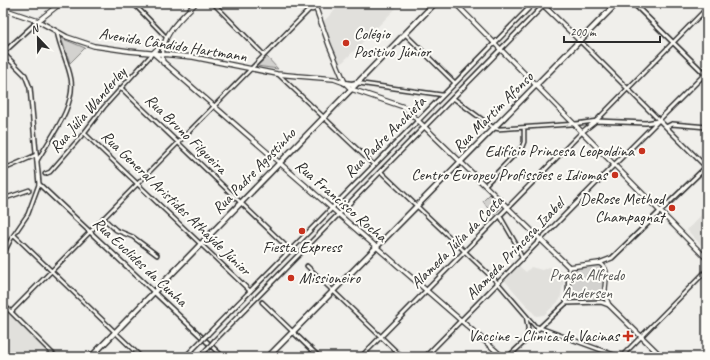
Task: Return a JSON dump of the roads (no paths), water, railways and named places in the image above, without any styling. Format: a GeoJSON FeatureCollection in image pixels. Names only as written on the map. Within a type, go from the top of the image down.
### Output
{"type":"FeatureCollection","features":[{"type":"Feature","properties":{"kind":"main road"},"geometry":{"type":"LineString","coordinates":[[38,21],[61,3]]}},
{"type":"Feature","properties":{"kind":"main road","name":"Rua Júlia Wanderley"},"geometry":{"type":"LineString","coordinates":[[162,54],[166,37],[177,22],[196,3]]}},
{"type":"Feature","properties":{"kind":"main road","name":"Rua Padre Agostinho"},"geometry":{"type":"LineString","coordinates":[[91,357],[435,3]]}},
{"type":"Feature","properties":{"kind":"main road"},"geometry":{"type":"LineString","coordinates":[[455,3],[707,259]]}},
{"type":"Feature","properties":{"kind":"main road","name":"Rua Martim Afonso"},"geometry":{"type":"LineString","coordinates":[[268,357],[617,3]]}},
{"type":"Feature","properties":{"kind":"main road"},"geometry":{"type":"LineString","coordinates":[[543,4],[580,41]]}},
{"type":"Feature","properties":{"kind":"main road"},"geometry":{"type":"LineString","coordinates":[[315,5],[329,45],[345,83],[351,89],[402,106],[569,266],[599,263],[604,266],[606,270],[604,292],[609,305],[662,357]]}},
{"type":"Feature","properties":{"kind":"main road","name":"Avenida Cândido Hartmann"},"geometry":{"type":"LineString","coordinates":[[3,9],[38,21],[75,40],[94,46],[153,54],[193,57],[277,74],[328,78],[345,83]]}},
{"type":"Feature","properties":{"kind":"main road","name":"Rua Júlia Wanderley"},"geometry":{"type":"LineString","coordinates":[[153,54],[164,42]]}},
{"type":"Feature","properties":{"kind":"main road","name":"Rua Francisco Rocha"},"geometry":{"type":"LineString","coordinates":[[153,54],[502,357]]}},
{"type":"Feature","properties":{"kind":"main road"},"geometry":{"type":"LineString","coordinates":[[162,54],[164,64]]}},
{"type":"Feature","properties":{"kind":"main road"},"geometry":{"type":"LineString","coordinates":[[345,83],[357,83]]}},
{"type":"Feature","properties":{"kind":"street"},"geometry":{"type":"LineString","coordinates":[[133,3],[166,37]]}},
{"type":"Feature","properties":{"kind":"street"},"geometry":{"type":"LineString","coordinates":[[212,3],[264,55]]}},
{"type":"Feature","properties":{"kind":"street"},"geometry":{"type":"LineString","coordinates":[[306,3],[314,10],[315,5]]}},
{"type":"Feature","properties":{"kind":"street","name":"Rua Padre Anchieta"},"geometry":{"type":"LineString","coordinates":[[185,357],[534,3]]}},
{"type":"Feature","properties":{"kind":"street"},"geometry":{"type":"LineString","coordinates":[[633,3],[706,74]]}},
{"type":"Feature","properties":{"kind":"street","name":"Rua Padre Anchieta"},"geometry":{"type":"LineString","coordinates":[[199,357],[425,127],[543,4]]}},
{"type":"Feature","properties":{"kind":"street"},"geometry":{"type":"LineString","coordinates":[[11,312],[310,8]]}},
{"type":"Feature","properties":{"kind":"street","name":"Alameda Júlia da Costa"},"geometry":{"type":"LineString","coordinates":[[361,357],[582,132],[596,120],[707,8]]}},
{"type":"Feature","properties":{"kind":"street"},"geometry":{"type":"LineString","coordinates":[[3,255],[14,234],[28,214],[40,184],[36,161],[29,84],[21,71],[3,53],[38,21]]}},
{"type":"Feature","properties":{"kind":"street"},"geometry":{"type":"LineString","coordinates":[[36,161],[67,110],[71,96],[72,80],[58,32]]}},
{"type":"Feature","properties":{"kind":"street"},"geometry":{"type":"LineString","coordinates":[[405,34],[455,83]]}},
{"type":"Feature","properties":{"kind":"street"},"geometry":{"type":"LineString","coordinates":[[580,41],[707,167],[612,258],[599,263]]}},
{"type":"Feature","properties":{"kind":"street","name":"Rua Júlia Wanderley"},"geometry":{"type":"LineString","coordinates":[[45,174],[50,172],[121,88],[153,54]]}},
{"type":"Feature","properties":{"kind":"street"},"geometry":{"type":"LineString","coordinates":[[277,74],[374,165]]}},
{"type":"Feature","properties":{"kind":"street","name":"Alameda Princesa Izabel"},"geometry":{"type":"LineString","coordinates":[[425,357],[706,74]]}},
{"type":"Feature","properties":{"kind":"street"},"geometry":{"type":"LineString","coordinates":[[357,83],[443,95]]}},
{"type":"Feature","properties":{"kind":"street","name":"Rua Bruno Filgueira"},"geometry":{"type":"LineString","coordinates":[[121,88],[287,247]]}},
{"type":"Feature","properties":{"kind":"street"},"geometry":{"type":"LineString","coordinates":[[453,98],[494,128],[524,128],[574,124],[596,120],[646,123],[659,120]]}},
{"type":"Feature","properties":{"kind":"street"},"geometry":{"type":"LineString","coordinates":[[646,123],[650,125],[651,129]]}},
{"type":"Feature","properties":{"kind":"street"},"geometry":{"type":"LineString","coordinates":[[666,127],[672,124],[707,127]]}},
{"type":"Feature","properties":{"kind":"street"},"geometry":{"type":"LineString","coordinates":[[485,185],[522,147],[524,142],[524,128]]}},
{"type":"Feature","properties":{"kind":"street","name":"Rua General Aristides Athaýde Júnior"},"geometry":{"type":"LineString","coordinates":[[84,133],[250,291]]}},
{"type":"Feature","properties":{"kind":"street"},"geometry":{"type":"LineString","coordinates":[[3,166],[9,167],[36,155]]}},
{"type":"Feature","properties":{"kind":"street"},"geometry":{"type":"LineString","coordinates":[[381,172],[498,283],[536,326],[621,357],[707,270]]}},
{"type":"Feature","properties":{"kind":"street","name":"Rua Euclides da Cunha"},"geometry":{"type":"LineString","coordinates":[[40,184],[223,357]]}},
{"type":"Feature","properties":{"kind":"street"},"geometry":{"type":"LineString","coordinates":[[3,199],[29,190]]}},
{"type":"Feature","properties":{"kind":"street"},"geometry":{"type":"LineString","coordinates":[[500,216],[512,236],[522,258]]}},
{"type":"Feature","properties":{"kind":"street"},"geometry":{"type":"LineString","coordinates":[[104,218],[116,230],[133,237],[158,255]]}},
{"type":"Feature","properties":{"kind":"street"},"geometry":{"type":"LineString","coordinates":[[14,234],[141,357]]}},
{"type":"Feature","properties":{"kind":"street"},"geometry":{"type":"LineString","coordinates":[[307,266],[402,357]]}},
{"type":"Feature","properties":{"kind":"street"},"geometry":{"type":"LineString","coordinates":[[508,357],[566,303],[568,297],[569,266]]}},
{"type":"Feature","properties":{"kind":"street"},"geometry":{"type":"LineString","coordinates":[[262,302],[319,357]]}},
{"type":"Feature","properties":{"kind":"street"},"geometry":{"type":"LineString","coordinates":[[566,303],[601,302],[609,305]]}},
{"type":"Feature","properties":{"kind":"street"},"geometry":{"type":"LineString","coordinates":[[3,304],[56,357]]}},
{"type":"Feature","properties":{"kind":"street"},"geometry":{"type":"LineString","coordinates":[[526,316],[528,328],[527,339]]}},
{"type":"Feature","properties":{"kind":"street"},"geometry":{"type":"LineString","coordinates":[[218,324],[225,330]]}},
{"type":"Feature","properties":{"kind":"place","name":"Colégio Positivo Júnior"},"geometry":{"type":"Point","coordinates":[346,43]}},
{"type":"Feature","properties":{"kind":"place","name":"Edifício Princesa Leopoldina"},"geometry":{"type":"Point","coordinates":[642,151]}},
{"type":"Feature","properties":{"kind":"place","name":"Centro Europeu Profissões e Idiomas"},"geometry":{"type":"Point","coordinates":[615,175]}},
{"type":"Feature","properties":{"kind":"place","name":"DeRose Method Champagnat"},"geometry":{"type":"Point","coordinates":[672,208]}},
{"type":"Feature","properties":{"kind":"place","name":"Fiesta Express"},"geometry":{"type":"Point","coordinates":[302,231]}},
{"type":"Feature","properties":{"kind":"place","name":"Missioneiro"},"geometry":{"type":"Point","coordinates":[291,278]}},
{"type":"Feature","properties":{"kind":"place","name":"Vaccine - Clinica de Vacinas"},"geometry":{"type":"Point","coordinates":[628,336]}},
{"type":"Feature","properties":{"kind":"park label","name":"Praça Alfredo Andersen"},"geometry":{"type":"Point","coordinates":[587,284]}}]}
